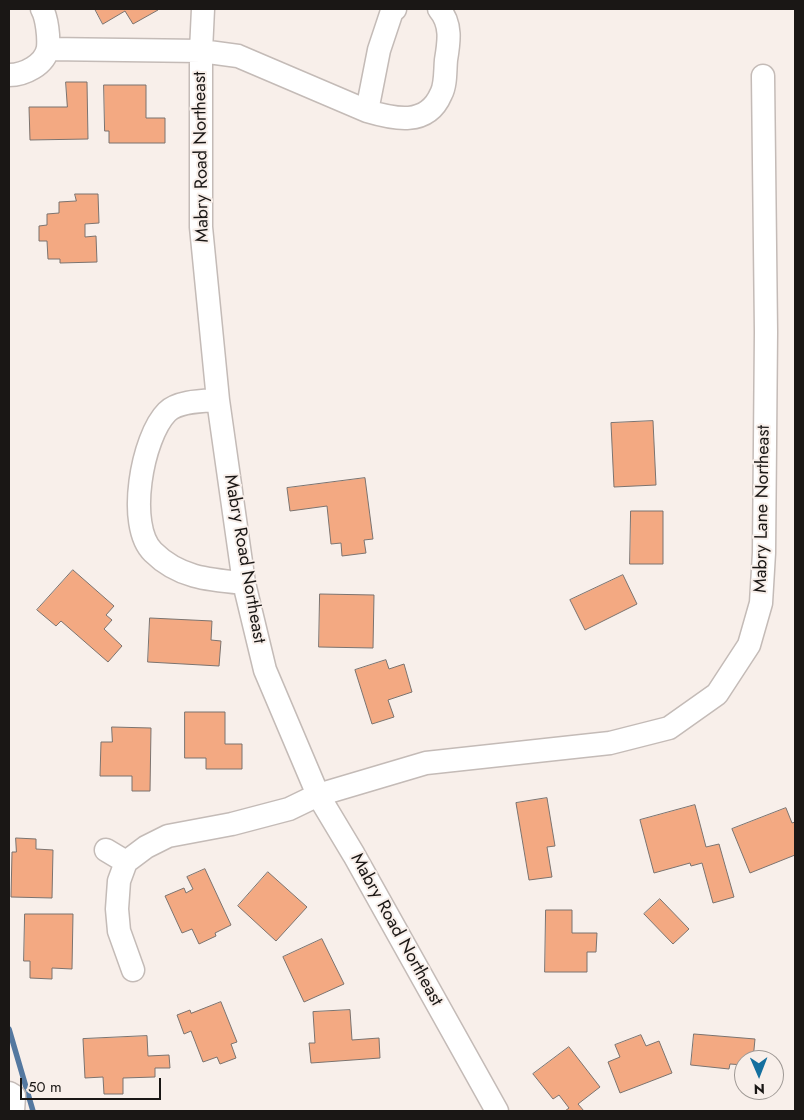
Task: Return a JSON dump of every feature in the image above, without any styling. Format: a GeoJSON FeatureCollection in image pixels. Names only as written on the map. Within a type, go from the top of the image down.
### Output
{"type":"FeatureCollection","features":[{"type":"Feature","properties":{"kind":"street"},"geometry":{"type":"LineString","coordinates":[[9,75],[19,75],[32,68],[41,60],[48,49],[47,28],[42,9]]}},
{"type":"Feature","properties":{"kind":"street","name":"Mabry Road Northeast"},"geometry":{"type":"LineString","coordinates":[[203,9],[201,51],[201,227],[218,400],[244,582],[265,670],[318,795],[354,855],[497,1111]]}},
{"type":"Feature","properties":{"kind":"street"},"geometry":{"type":"LineString","coordinates":[[367,111],[379,50],[392,11],[395,9]]}},
{"type":"Feature","properties":{"kind":"street"},"geometry":{"type":"LineString","coordinates":[[48,49],[201,51],[238,56],[367,111],[392,118],[412,119],[432,109],[442,93],[450,33],[444,14],[439,9]]}},
{"type":"Feature","properties":{"kind":"street","name":"Mabry Lane Northeast"},"geometry":{"type":"LineString","coordinates":[[126,862],[146,847],[168,836],[232,824],[290,809],[318,795],[426,763],[610,742],[669,728],[717,694],[749,645],[761,603],[764,553],[766,332],[763,76]]}},
{"type":"Feature","properties":{"kind":"street"},"geometry":{"type":"LineString","coordinates":[[218,400],[189,402],[168,412],[155,430],[146,454],[138,513],[142,537],[152,552],[181,572],[205,579],[244,582]]}},
{"type":"Feature","properties":{"kind":"street"},"geometry":{"type":"LineString","coordinates":[[106,850],[126,862],[119,881],[116,909],[119,931],[133,970]]}},
{"type":"Feature","properties":{"kind":"street"},"geometry":{"type":"LineString","coordinates":[[9,1093],[14,1096],[13,1111]]}},
{"type":"Feature","properties":{"kind":"building"},"geometry":{"type":"Polygon","coordinates":[[[95,9],[158,10],[133,24],[125,11],[103,24],[95,9]]]}},
{"type":"Feature","properties":{"kind":"building"},"geometry":{"type":"Polygon","coordinates":[[[66,82],[87,82],[88,139],[30,140],[29,107],[67,107],[66,82]]]}},
{"type":"Feature","properties":{"kind":"building"},"geometry":{"type":"Polygon","coordinates":[[[104,85],[146,85],[146,118],[165,118],[165,143],[109,143],[109,131],[105,131],[104,85]]]}},
{"type":"Feature","properties":{"kind":"building"},"geometry":{"type":"Polygon","coordinates":[[[75,194],[98,194],[99,223],[85,224],[85,237],[96,236],[97,262],[60,263],[60,259],[48,259],[47,241],[39,241],[39,226],[47,225],[47,214],[59,213],[59,202],[76,201],[75,194]]]}},
{"type":"Feature","properties":{"kind":"building"},"geometry":{"type":"Polygon","coordinates":[[[653,421],[656,485],[614,487],[611,423],[653,421]]]}},
{"type":"Feature","properties":{"kind":"building"},"geometry":{"type":"Polygon","coordinates":[[[365,478],[373,539],[364,540],[366,553],[342,556],[341,543],[331,544],[327,506],[290,511],[287,488],[365,478]]]}},
{"type":"Feature","properties":{"kind":"building"},"geometry":{"type":"Polygon","coordinates":[[[631,511],[663,511],[663,564],[630,564],[631,511]]]}},
{"type":"Feature","properties":{"kind":"building"},"geometry":{"type":"Polygon","coordinates":[[[73,570],[114,606],[106,615],[112,620],[104,629],[122,646],[108,662],[61,621],[56,626],[37,610],[73,570]]]}},
{"type":"Feature","properties":{"kind":"building"},"geometry":{"type":"Polygon","coordinates":[[[623,575],[637,604],[585,630],[570,600],[623,575]]]}},
{"type":"Feature","properties":{"kind":"building"},"geometry":{"type":"Polygon","coordinates":[[[320,594],[374,595],[373,648],[319,647],[320,594]]]}},
{"type":"Feature","properties":{"kind":"building"},"geometry":{"type":"Polygon","coordinates":[[[150,618],[212,621],[211,640],[221,641],[219,666],[148,662],[150,618]]]}},
{"type":"Feature","properties":{"kind":"building"},"geometry":{"type":"Polygon","coordinates":[[[386,660],[389,669],[404,664],[412,692],[388,700],[394,717],[372,724],[355,670],[386,660]]]}},
{"type":"Feature","properties":{"kind":"building"},"geometry":{"type":"Polygon","coordinates":[[[185,712],[225,712],[225,744],[242,744],[242,769],[206,769],[206,758],[185,758],[185,712]]]}},
{"type":"Feature","properties":{"kind":"building"},"geometry":{"type":"Polygon","coordinates":[[[112,727],[151,728],[150,791],[132,791],[132,776],[100,776],[101,742],[112,742],[112,727]]]}},
{"type":"Feature","properties":{"kind":"building"},"geometry":{"type":"Polygon","coordinates":[[[547,798],[555,846],[547,847],[552,877],[529,880],[516,803],[547,798]]]}},
{"type":"Feature","properties":{"kind":"building"},"geometry":{"type":"Polygon","coordinates":[[[695,805],[706,847],[719,844],[734,897],[713,903],[702,863],[691,866],[690,863],[654,873],[640,820],[695,805]]]}},
{"type":"Feature","properties":{"kind":"building"},"geometry":{"type":"Polygon","coordinates":[[[786,808],[792,823],[795,822],[795,855],[750,873],[732,829],[786,808]]]}},
{"type":"Feature","properties":{"kind":"building"},"geometry":{"type":"Polygon","coordinates":[[[16,838],[36,839],[36,849],[53,850],[52,898],[11,897],[12,852],[16,852],[16,838]]]}},
{"type":"Feature","properties":{"kind":"building"},"geometry":{"type":"Polygon","coordinates":[[[205,869],[231,925],[215,933],[216,936],[199,944],[192,929],[182,933],[165,896],[184,888],[186,893],[193,889],[187,877],[205,869]]]}},
{"type":"Feature","properties":{"kind":"building"},"geometry":{"type":"Polygon","coordinates":[[[268,872],[307,907],[276,941],[238,906],[268,872]]]}},
{"type":"Feature","properties":{"kind":"building"},"geometry":{"type":"Polygon","coordinates":[[[660,899],[689,929],[673,944],[644,914],[660,899]]]}},
{"type":"Feature","properties":{"kind":"building"},"geometry":{"type":"Polygon","coordinates":[[[546,910],[572,910],[572,933],[597,933],[596,952],[587,952],[587,972],[545,972],[546,910]]]}},
{"type":"Feature","properties":{"kind":"building"},"geometry":{"type":"Polygon","coordinates":[[[25,914],[73,914],[72,969],[52,968],[52,979],[30,978],[30,961],[24,961],[25,914]]]}},
{"type":"Feature","properties":{"kind":"building"},"geometry":{"type":"Polygon","coordinates":[[[322,939],[344,984],[304,1002],[283,957],[322,939]]]}},
{"type":"Feature","properties":{"kind":"building"},"geometry":{"type":"Polygon","coordinates":[[[221,1002],[237,1042],[231,1044],[236,1058],[220,1064],[217,1057],[203,1062],[191,1031],[184,1034],[177,1015],[190,1010],[191,1013],[221,1002]]]}},
{"type":"Feature","properties":{"kind":"building"},"geometry":{"type":"Polygon","coordinates":[[[350,1010],[352,1040],[379,1038],[380,1058],[311,1063],[309,1043],[315,1043],[313,1012],[350,1010]]]}},
{"type":"Feature","properties":{"kind":"building"},"geometry":{"type":"Polygon","coordinates":[[[694,1034],[755,1039],[754,1050],[734,1050],[734,1064],[730,1064],[729,1069],[691,1065],[694,1034]]]}},
{"type":"Feature","properties":{"kind":"building"},"geometry":{"type":"Polygon","coordinates":[[[641,1035],[646,1046],[659,1041],[672,1073],[620,1093],[608,1062],[620,1057],[615,1045],[641,1035]]]}},
{"type":"Feature","properties":{"kind":"building"},"geometry":{"type":"Polygon","coordinates":[[[147,1036],[148,1056],[169,1055],[170,1068],[155,1068],[155,1077],[123,1078],[123,1094],[104,1094],[103,1077],[85,1078],[83,1039],[147,1036]]]}},
{"type":"Feature","properties":{"kind":"building"},"geometry":{"type":"Polygon","coordinates":[[[569,1047],[600,1087],[578,1104],[584,1111],[565,1111],[569,1108],[559,1095],[553,1099],[533,1074],[569,1047]]]}},
{"type":"Feature","properties":{"kind":"waterway"},"geometry":{"type":"LineString","coordinates":[[9,1029],[33,1111]]}}]}
